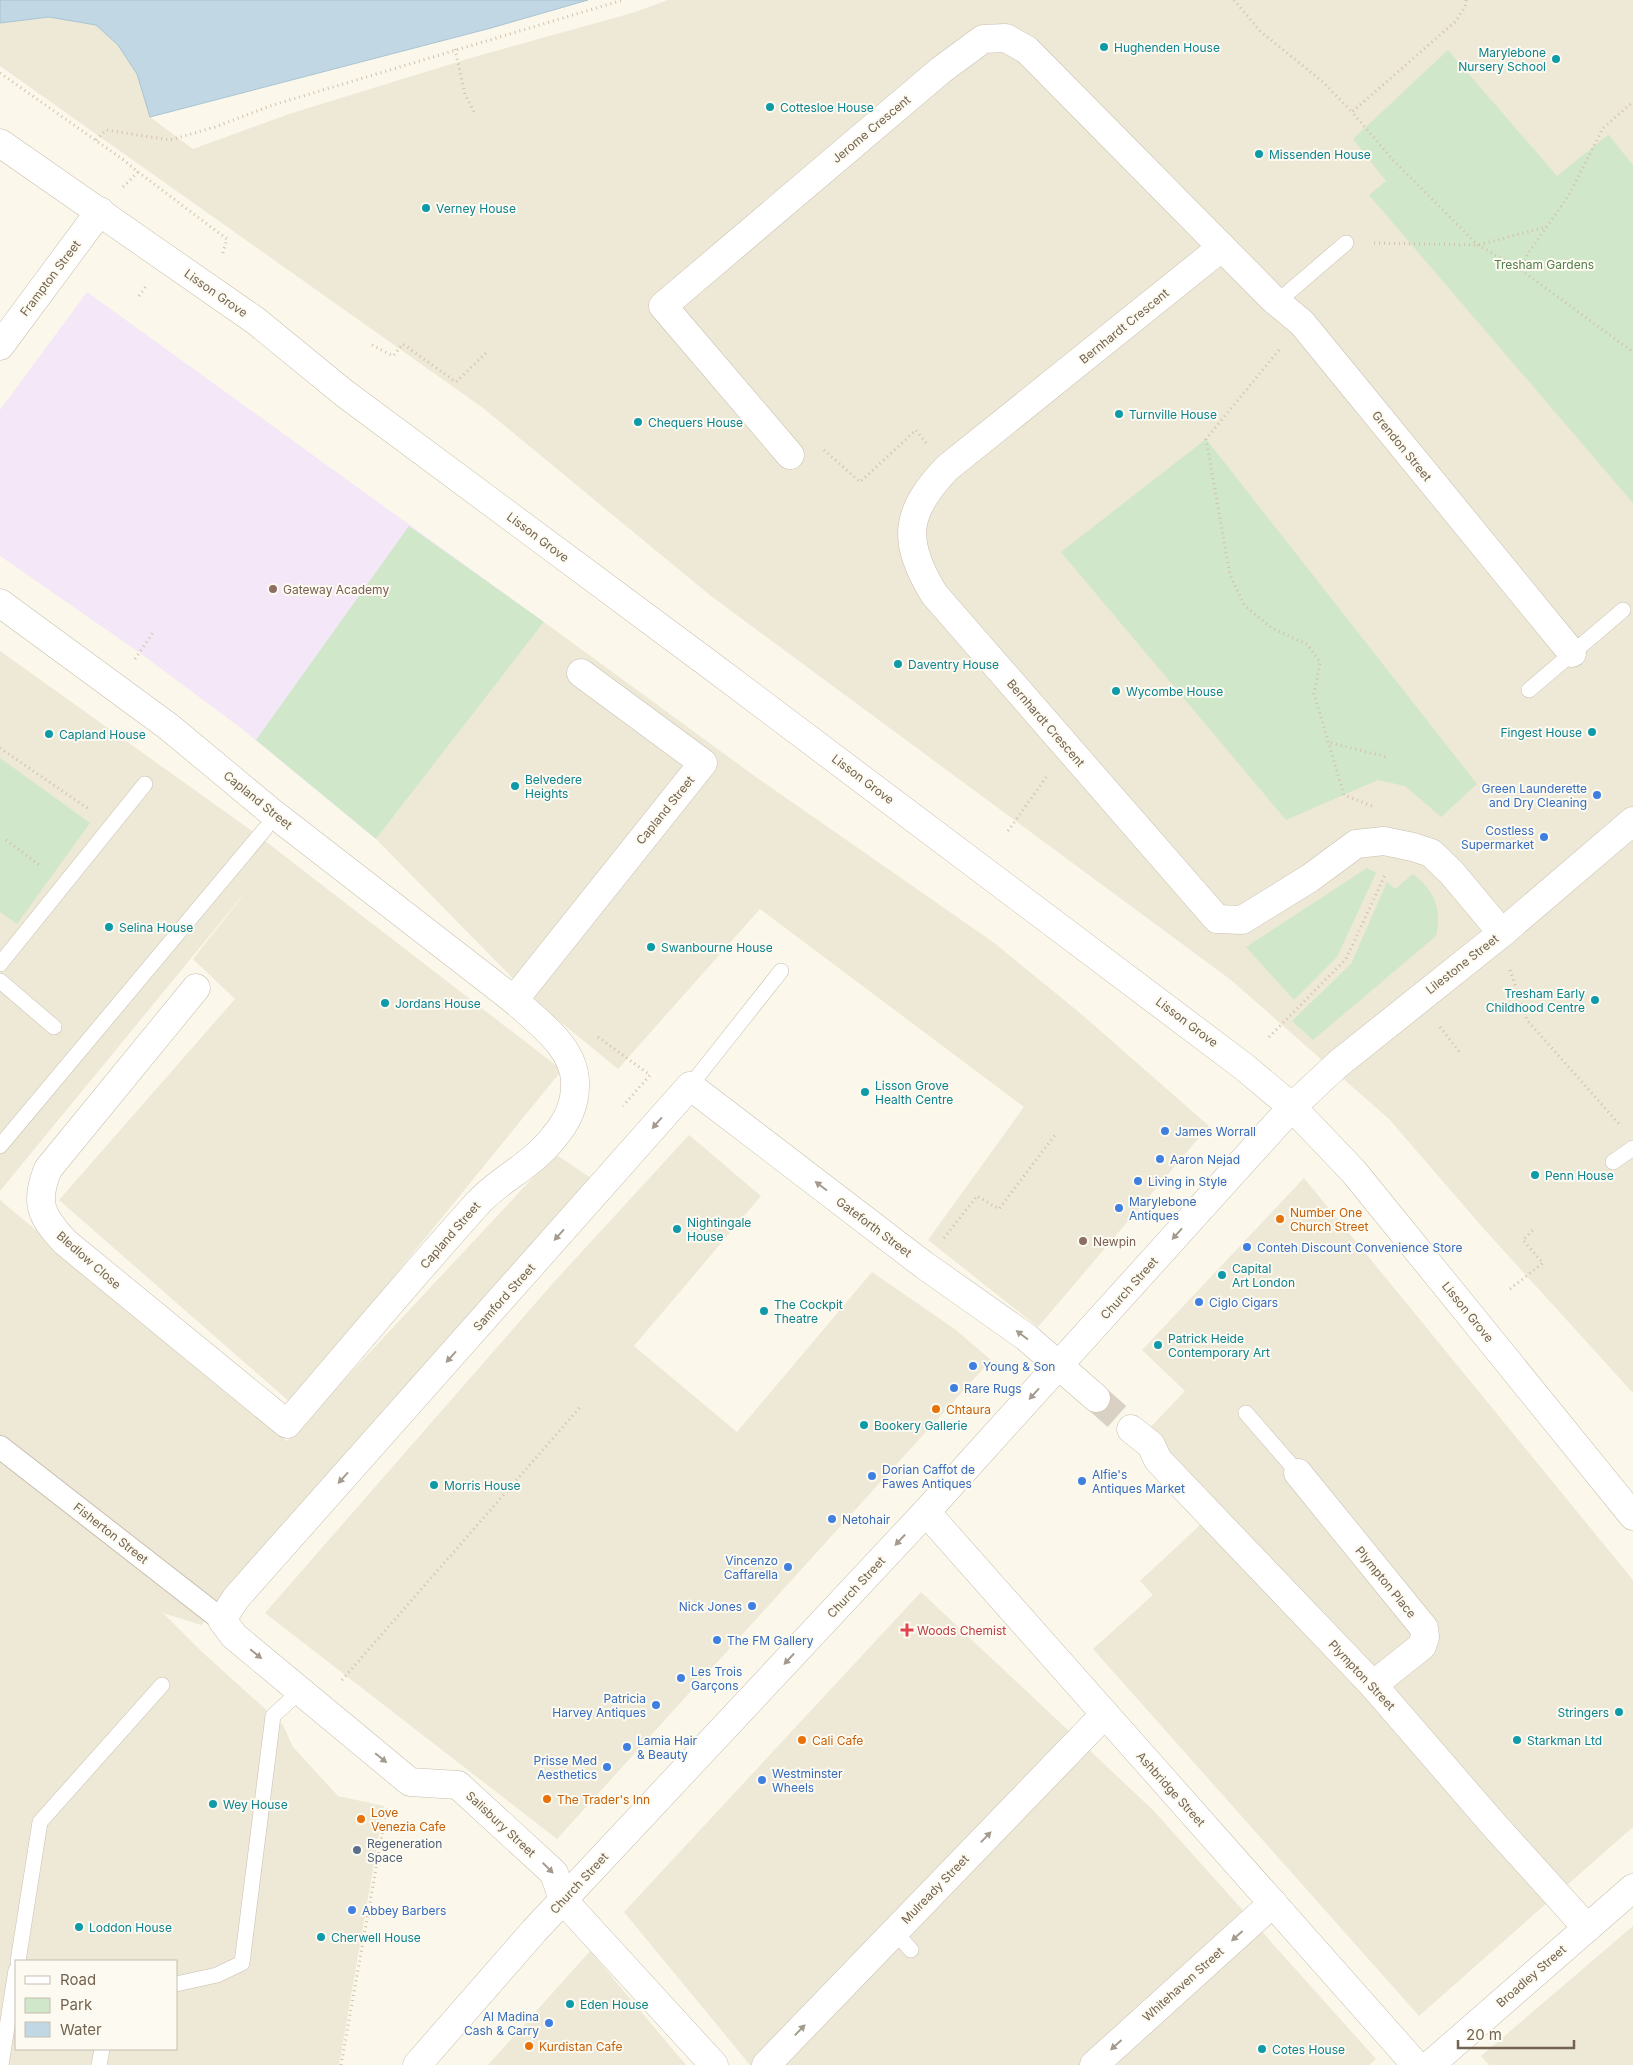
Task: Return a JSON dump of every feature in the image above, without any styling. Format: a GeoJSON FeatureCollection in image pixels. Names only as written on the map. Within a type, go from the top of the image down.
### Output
{"type":"FeatureCollection","features":[{"type":"Feature","properties":{"kind":"street","name":"Jerome Crescent"},"geometry":{"type":"LineString","coordinates":[[790,455],[663,306],[941,70],[983,39],[1006,38],[1027,50],[1222,247]]}},
{"type":"Feature","properties":{"kind":"street","name":"Lisson Grove"},"geometry":{"type":"LineString","coordinates":[[0,143],[256,321],[344,394],[1224,1049],[1292,1108],[1354,1172],[1633,1516]]}},
{"type":"Feature","properties":{"kind":"street","name":"Frampton Street"},"geometry":{"type":"LineString","coordinates":[[0,346],[100,211]]}},
{"type":"Feature","properties":{"kind":"street","name":"Grendon Street"},"geometry":{"type":"LineString","coordinates":[[1222,247],[1272,298],[1302,322],[1572,653]]}},
{"type":"Feature","properties":{"kind":"street","name":"Bernhardt Crescent"},"geometry":{"type":"LineString","coordinates":[[1222,247],[947,468],[928,489],[917,510],[912,536],[913,555],[920,572],[934,594],[1217,919],[1242,920],[1310,878],[1356,844],[1384,841],[1431,853],[1451,872],[1502,933]]}},
{"type":"Feature","properties":{"kind":"street","name":"Capland Street"},"geometry":{"type":"LineString","coordinates":[[0,603],[169,727],[270,811],[514,1000],[571,1058],[575,1072],[576,1087],[566,1120],[556,1135],[531,1161],[479,1202],[287,1424]]}},
{"type":"Feature","properties":{"kind":"street","name":"Capland Street"},"geometry":{"type":"LineString","coordinates":[[514,1000],[703,763],[581,673]]}},
{"type":"Feature","properties":{"kind":"street","name":"Lilestone Street"},"geometry":{"type":"LineString","coordinates":[[1292,1108],[1338,1064],[1502,933],[1633,821]]}},
{"type":"Feature","properties":{"kind":"street","name":"Bledlow Close"},"geometry":{"type":"LineString","coordinates":[[196,988],[48,1169],[42,1185],[40,1202],[44,1218],[65,1242],[287,1424]]}},
{"type":"Feature","properties":{"kind":"street","name":"Gateforth Street"},"geometry":{"type":"LineString","coordinates":[[690,1086],[924,1265],[1026,1337],[1060,1366]]}},
{"type":"Feature","properties":{"kind":"street","name":"Samford Street"},"geometry":{"type":"LineString","coordinates":[[222,1620],[236,1598],[690,1086]]}},
{"type":"Feature","properties":{"kind":"street","name":"Church Street"},"geometry":{"type":"LineString","coordinates":[[417,2065],[563,1900],[926,1512],[1292,1108]]}},
{"type":"Feature","properties":{"kind":"street"},"geometry":{"type":"LineString","coordinates":[[1060,1366],[1096,1398]]}},
{"type":"Feature","properties":{"kind":"street","name":"Plympton Street"},"geometry":{"type":"LineString","coordinates":[[1132,1429],[1151,1445],[1158,1460],[1373,1685],[1494,1825],[1587,1928]]}},
{"type":"Feature","properties":{"kind":"street","name":"Fisherton Street"},"geometry":{"type":"LineString","coordinates":[[0,1448],[222,1620]]}},
{"type":"Feature","properties":{"kind":"street","name":"Plympton Place"},"geometry":{"type":"LineString","coordinates":[[1298,1473],[1424,1628],[1425,1637],[1422,1646],[1373,1685]]}},
{"type":"Feature","properties":{"kind":"street","name":"Ashbridge Street"},"geometry":{"type":"LineString","coordinates":[[926,1512],[1416,2065]]}},
{"type":"Feature","properties":{"kind":"street","name":"Salisbury Street"},"geometry":{"type":"LineString","coordinates":[[222,1620],[234,1636],[410,1782],[458,1785],[554,1873],[563,1900],[714,2065]]}},
{"type":"Feature","properties":{"kind":"street","name":"Mulready Street"},"geometry":{"type":"LineString","coordinates":[[766,2065],[903,1941],[1104,1714]]}},
{"type":"Feature","properties":{"kind":"street","name":"Broadley Street"},"geometry":{"type":"LineString","coordinates":[[1430,2065],[1633,1888]]}},
{"type":"Feature","properties":{"kind":"street","name":"Whitehaven Street"},"geometry":{"type":"LineString","coordinates":[[1094,2065],[1273,1903]]}},
{"type":"Feature","properties":{"kind":"lane"},"geometry":{"type":"LineString","coordinates":[[1272,298],[1283,297],[1346,243]]}},
{"type":"Feature","properties":{"kind":"lane"},"geometry":{"type":"LineString","coordinates":[[1529,690],[1623,610]]}},
{"type":"Feature","properties":{"kind":"lane"},"geometry":{"type":"LineString","coordinates":[[0,964],[145,784]]}},
{"type":"Feature","properties":{"kind":"lane"},"geometry":{"type":"LineString","coordinates":[[0,1146],[265,829]]}},
{"type":"Feature","properties":{"kind":"lane","name":"Samford Street"},"geometry":{"type":"LineString","coordinates":[[690,1086],[781,971]]}},
{"type":"Feature","properties":{"kind":"lane"},"geometry":{"type":"LineString","coordinates":[[0,981],[54,1027]]}},
{"type":"Feature","properties":{"kind":"lane"},"geometry":{"type":"LineString","coordinates":[[1613,1162],[1633,1148]]}},
{"type":"Feature","properties":{"kind":"lane"},"geometry":{"type":"LineString","coordinates":[[1246,1413],[1298,1473]]}},
{"type":"Feature","properties":{"kind":"lane"},"geometry":{"type":"LineString","coordinates":[[18,1960],[40,1822],[162,1685]]}},
{"type":"Feature","properties":{"kind":"lane"},"geometry":{"type":"LineString","coordinates":[[178,1984],[217,1975],[233,1969],[242,1963],[273,1716],[301,1690]]}},
{"type":"Feature","properties":{"kind":"lane"},"geometry":{"type":"LineString","coordinates":[[1,2065],[15,1976]]}},
{"type":"Feature","properties":{"kind":"lane"},"geometry":{"type":"LineString","coordinates":[[99,2065],[102,2050]]}},
{"type":"Feature","properties":{"kind":"path"},"geometry":{"type":"LineString","coordinates":[[96,140],[106,130],[170,140],[215,127],[273,104],[623,0]]}},
{"type":"Feature","properties":{"kind":"path"},"geometry":{"type":"LineString","coordinates":[[1234,0],[1261,32],[1323,82],[1352,112],[1393,160],[1478,244],[1520,270],[1633,352]]}},
{"type":"Feature","properties":{"kind":"path"},"geometry":{"type":"LineString","coordinates":[[1352,112],[1456,21],[1465,7],[1466,0]]}},
{"type":"Feature","properties":{"kind":"path"},"geometry":{"type":"LineString","coordinates":[[455,49],[465,94],[475,114]]}},
{"type":"Feature","properties":{"kind":"path"},"geometry":{"type":"LineString","coordinates":[[0,73],[96,140],[227,239],[223,254],[207,286]]}},
{"type":"Feature","properties":{"kind":"path"},"geometry":{"type":"LineString","coordinates":[[1520,270],[1569,195],[1603,128],[1633,102]]}},
{"type":"Feature","properties":{"kind":"path"},"geometry":{"type":"LineString","coordinates":[[127,183],[138,172]]}},
{"type":"Feature","properties":{"kind":"path"},"geometry":{"type":"LineString","coordinates":[[1346,243],[1478,244],[1547,227]]}},
{"type":"Feature","properties":{"kind":"path"},"geometry":{"type":"LineString","coordinates":[[139,296],[148,284]]}},
{"type":"Feature","properties":{"kind":"path"},"geometry":{"type":"LineString","coordinates":[[1302,322],[1206,439],[1230,575],[1245,606],[1273,629],[1307,644],[1320,662],[1314,694],[1330,742],[1344,795],[1372,806]]}},
{"type":"Feature","properties":{"kind":"path"},"geometry":{"type":"LineString","coordinates":[[372,345],[393,356],[403,344],[456,382],[487,352]]}},
{"type":"Feature","properties":{"kind":"path"},"geometry":{"type":"LineString","coordinates":[[790,455],[810,438],[860,482],[916,430],[947,468]]}},
{"type":"Feature","properties":{"kind":"path"},"geometry":{"type":"LineString","coordinates":[[1330,742],[1387,757]]}},
{"type":"Feature","properties":{"kind":"path"},"geometry":{"type":"LineString","coordinates":[[1008,831],[1067,747]]}},
{"type":"Feature","properties":{"kind":"path"},"geometry":{"type":"LineString","coordinates":[[0,748],[111,826]]}},
{"type":"Feature","properties":{"kind":"path"},"geometry":{"type":"LineString","coordinates":[[6,840],[65,884]]}},
{"type":"Feature","properties":{"kind":"path"},"geometry":{"type":"LineString","coordinates":[[1269,1036],[1346,959],[1385,875],[1386,868]]}},
{"type":"Feature","properties":{"kind":"path"},"geometry":{"type":"LineString","coordinates":[[1502,933],[1505,955],[1527,1020],[1620,1125]]}},
{"type":"Feature","properties":{"kind":"path"},"geometry":{"type":"LineString","coordinates":[[562,1048],[584,1027],[650,1074],[619,1111]]}},
{"type":"Feature","properties":{"kind":"path"},"geometry":{"type":"LineString","coordinates":[[924,1265],[977,1196],[999,1209],[1055,1135]]}},
{"type":"Feature","properties":{"kind":"path"},"geometry":{"type":"LineString","coordinates":[[1510,1289],[1543,1263],[1523,1240],[1535,1228]]}},
{"type":"Feature","properties":{"kind":"path"},"geometry":{"type":"LineString","coordinates":[[320,1708],[345,1676],[582,1405]]}},
{"type":"Feature","properties":{"kind":"path"},"geometry":{"type":"LineString","coordinates":[[341,2065],[388,1799]]}},
{"type":"Feature","properties":{"kind":"shaded area"},"geometry":{"type":"Polygon","coordinates":[[[668,0],[1633,0],[1633,1393],[1484,1229],[1389,1119],[1231,980],[711,596],[483,408],[0,66],[0,23],[49,17],[96,25],[118,45],[137,74],[150,117],[193,149],[289,114],[474,57],[632,13],[668,0]]]}},
{"type":"Feature","properties":{"kind":"shaded area","name":"Gateway Academy"},"geometry":{"type":"Polygon","coordinates":[[[87,292],[544,622],[376,839],[242,729],[140,653],[0,556],[0,410],[87,292]]]}},
{"type":"Feature","properties":{"kind":"shaded area"},"geometry":{"type":"Polygon","coordinates":[[[544,622],[756,777],[993,942],[1080,1013],[1209,1126],[1038,1327],[928,1240],[1024,1107],[760,909],[618,1069],[536,1002],[376,839],[544,622]]]}},
{"type":"Feature","properties":{"kind":"shaded area"},"geometry":{"type":"Polygon","coordinates":[[[0,651],[252,831],[562,1070],[291,1403],[59,1200],[235,999],[193,959],[252,884],[0,1191],[0,651]]]}},
{"type":"Feature","properties":{"kind":"shaded area"},"geometry":{"type":"Polygon","coordinates":[[[689,1135],[761,1196],[634,1346],[737,1432],[872,1272],[956,1330],[991,1360],[557,1839],[265,1613],[554,1282],[689,1135]]]}},
{"type":"Feature","properties":{"kind":"shaded area"},"geometry":{"type":"Polygon","coordinates":[[[555,1154],[591,1178],[201,1625],[163,1613],[201,1651],[283,1725],[293,1747],[338,1796],[384,1806],[339,2065],[0,2065],[0,1200],[287,1441],[555,1154]]]}},
{"type":"Feature","properties":{"kind":"shaded area"},"geometry":{"type":"Polygon","coordinates":[[[1304,1178],[1633,1580],[1633,1827],[1419,2016],[1093,1649],[1153,1595],[1140,1581],[1213,1513],[1142,1436],[1185,1391],[1142,1350],[1304,1178]]]}},
{"type":"Feature","properties":{"kind":"shaded area"},"geometry":{"type":"Polygon","coordinates":[[[921,1592],[1153,1810],[1376,2059],[1369,2065],[750,2065],[624,1912],[921,1592]]]}},
{"type":"Feature","properties":{"kind":"shaded area"},"geometry":{"type":"Polygon","coordinates":[[[1633,1926],[1633,2065],[1489,2065],[1481,2056],[1633,1926]]]}},
{"type":"Feature","properties":{"kind":"shaded area"},"geometry":{"type":"Polygon","coordinates":[[[590,1951],[686,2065],[488,2065],[590,1951]]]}},
{"type":"Feature","properties":{"kind":"green space","name":"Tresham Gardens"},"geometry":{"type":"Polygon","coordinates":[[[1448,50],[1557,176],[1608,135],[1603,128],[1633,165],[1633,503],[1369,195],[1386,181],[1353,139],[1448,50]]]}},
{"type":"Feature","properties":{"kind":"green space"},"geometry":{"type":"Polygon","coordinates":[[[1206,439],[1477,784],[1441,817],[1405,786],[1378,780],[1286,820],[1061,552],[1206,439]]]}},
{"type":"Feature","properties":{"kind":"green space"},"geometry":{"type":"Polygon","coordinates":[[[409,526],[544,622],[376,839],[256,740],[409,526]]]}},
{"type":"Feature","properties":{"kind":"green space"},"geometry":{"type":"Polygon","coordinates":[[[0,758],[90,823],[17,924],[0,912],[0,758]]]}},
{"type":"Feature","properties":{"kind":"green space"},"geometry":{"type":"Polygon","coordinates":[[[1367,868],[1376,873],[1337,957],[1294,1000],[1246,947],[1367,868]]]}},
{"type":"Feature","properties":{"kind":"green space"},"geometry":{"type":"Polygon","coordinates":[[[1413,874],[1427,887],[1435,901],[1438,917],[1436,936],[1313,1040],[1292,1021],[1351,964],[1387,882],[1395,889],[1413,874]]]}},
{"type":"Feature","properties":{"kind":"water"},"geometry":{"type":"Polygon","coordinates":[[[0,0],[588,0],[491,28],[150,117],[137,74],[118,45],[96,25],[49,17],[0,23],[0,0]]]}},
{"type":"Feature","properties":{"kind":"tunnel"},"geometry":{"type":"LineString","coordinates":[[1096,1398],[1131,1429]]}},
{"type":"Feature","properties":{"kind":"place","name":"Hughenden House"},"geometry":{"type":"Point","coordinates":[1104,47]}},
{"type":"Feature","properties":{"kind":"place","name":"Marylebone Nursery School"},"geometry":{"type":"Point","coordinates":[1556,59]}},
{"type":"Feature","properties":{"kind":"place","name":"Cottesloe House"},"geometry":{"type":"Point","coordinates":[770,107]}},
{"type":"Feature","properties":{"kind":"place","name":"Missenden House"},"geometry":{"type":"Point","coordinates":[1259,154]}},
{"type":"Feature","properties":{"kind":"place","name":"Verney House"},"geometry":{"type":"Point","coordinates":[426,208]}},
{"type":"Feature","properties":{"kind":"place","name":"Turnville House"},"geometry":{"type":"Point","coordinates":[1119,414]}},
{"type":"Feature","properties":{"kind":"place","name":"Chequers House"},"geometry":{"type":"Point","coordinates":[638,422]}},
{"type":"Feature","properties":{"kind":"place","name":"Gateway Academy"},"geometry":{"type":"Point","coordinates":[273,589]}},
{"type":"Feature","properties":{"kind":"place","name":"Daventry House"},"geometry":{"type":"Point","coordinates":[898,664]}},
{"type":"Feature","properties":{"kind":"place","name":"Wycombe House"},"geometry":{"type":"Point","coordinates":[1116,691]}},
{"type":"Feature","properties":{"kind":"place","name":"Fingest House"},"geometry":{"type":"Point","coordinates":[1592,732]}},
{"type":"Feature","properties":{"kind":"place","name":"Capland House"},"geometry":{"type":"Point","coordinates":[49,734]}},
{"type":"Feature","properties":{"kind":"place","name":"Belvedere Heights"},"geometry":{"type":"Point","coordinates":[515,786]}},
{"type":"Feature","properties":{"kind":"place","name":"Green Launderette and Dry Cleaning"},"geometry":{"type":"Point","coordinates":[1597,795]}},
{"type":"Feature","properties":{"kind":"place","name":"Costless Supermarket"},"geometry":{"type":"Point","coordinates":[1544,837]}},
{"type":"Feature","properties":{"kind":"place","name":"Selina House"},"geometry":{"type":"Point","coordinates":[109,927]}},
{"type":"Feature","properties":{"kind":"place","name":"Swanbourne House"},"geometry":{"type":"Point","coordinates":[651,947]}},
{"type":"Feature","properties":{"kind":"place","name":"Tresham Early Childhood Centre"},"geometry":{"type":"Point","coordinates":[1595,1000]}},
{"type":"Feature","properties":{"kind":"place","name":"Jordans House"},"geometry":{"type":"Point","coordinates":[385,1003]}},
{"type":"Feature","properties":{"kind":"place","name":"Lisson Grove Health Centre"},"geometry":{"type":"Point","coordinates":[865,1092]}},
{"type":"Feature","properties":{"kind":"place","name":"James Worrall"},"geometry":{"type":"Point","coordinates":[1165,1131]}},
{"type":"Feature","properties":{"kind":"place","name":"Aaron Nejad"},"geometry":{"type":"Point","coordinates":[1160,1159]}},
{"type":"Feature","properties":{"kind":"place","name":"Penn House"},"geometry":{"type":"Point","coordinates":[1535,1175]}},
{"type":"Feature","properties":{"kind":"place","name":"Living in Style"},"geometry":{"type":"Point","coordinates":[1138,1181]}},
{"type":"Feature","properties":{"kind":"place","name":"Marylebone Antiques"},"geometry":{"type":"Point","coordinates":[1119,1208]}},
{"type":"Feature","properties":{"kind":"place","name":"Number One Church Street"},"geometry":{"type":"Point","coordinates":[1280,1219]}},
{"type":"Feature","properties":{"kind":"place","name":"Nightingale House"},"geometry":{"type":"Point","coordinates":[677,1229]}},
{"type":"Feature","properties":{"kind":"place","name":"Newpin"},"geometry":{"type":"Point","coordinates":[1083,1241]}},
{"type":"Feature","properties":{"kind":"place","name":"Conteh Discount Convenience Store"},"geometry":{"type":"Point","coordinates":[1247,1247]}},
{"type":"Feature","properties":{"kind":"place","name":"Capital Art London"},"geometry":{"type":"Point","coordinates":[1222,1275]}},
{"type":"Feature","properties":{"kind":"place","name":"Ciglo Cigars"},"geometry":{"type":"Point","coordinates":[1199,1302]}},
{"type":"Feature","properties":{"kind":"place","name":"The Cockpit Theatre"},"geometry":{"type":"Point","coordinates":[764,1311]}},
{"type":"Feature","properties":{"kind":"place","name":"Patrick Heide Contemporary Art"},"geometry":{"type":"Point","coordinates":[1158,1345]}},
{"type":"Feature","properties":{"kind":"place","name":"Young & Son"},"geometry":{"type":"Point","coordinates":[973,1366]}},
{"type":"Feature","properties":{"kind":"place","name":"Rare Rugs"},"geometry":{"type":"Point","coordinates":[954,1388]}},
{"type":"Feature","properties":{"kind":"place","name":"Chtaura"},"geometry":{"type":"Point","coordinates":[936,1409]}},
{"type":"Feature","properties":{"kind":"place","name":"Bookery Gallerie"},"geometry":{"type":"Point","coordinates":[864,1425]}},
{"type":"Feature","properties":{"kind":"place","name":"Dorian Caffot de Fawes Antiques"},"geometry":{"type":"Point","coordinates":[872,1476]}},
{"type":"Feature","properties":{"kind":"place","name":"Alfie's Antiques Market"},"geometry":{"type":"Point","coordinates":[1082,1481]}},
{"type":"Feature","properties":{"kind":"place","name":"Morris House"},"geometry":{"type":"Point","coordinates":[434,1485]}},
{"type":"Feature","properties":{"kind":"place","name":"Netohair"},"geometry":{"type":"Point","coordinates":[832,1519]}},
{"type":"Feature","properties":{"kind":"place","name":"Vincenzo Caffarella"},"geometry":{"type":"Point","coordinates":[788,1567]}},
{"type":"Feature","properties":{"kind":"place","name":"Nick Jones"},"geometry":{"type":"Point","coordinates":[752,1606]}},
{"type":"Feature","properties":{"kind":"place","name":"Woods Chemist"},"geometry":{"type":"Point","coordinates":[907,1630]}},
{"type":"Feature","properties":{"kind":"place","name":"The FM Gallery"},"geometry":{"type":"Point","coordinates":[717,1640]}},
{"type":"Feature","properties":{"kind":"place","name":"Les Trois Garçons"},"geometry":{"type":"Point","coordinates":[681,1678]}},
{"type":"Feature","properties":{"kind":"place","name":"Patricia Harvey Antiques"},"geometry":{"type":"Point","coordinates":[656,1705]}},
{"type":"Feature","properties":{"kind":"place","name":"Stringers"},"geometry":{"type":"Point","coordinates":[1619,1712]}},
{"type":"Feature","properties":{"kind":"place","name":"Cali Cafe"},"geometry":{"type":"Point","coordinates":[802,1740]}},
{"type":"Feature","properties":{"kind":"place","name":"Starkman Ltd"},"geometry":{"type":"Point","coordinates":[1517,1740]}},
{"type":"Feature","properties":{"kind":"place","name":"Lamia Hair & Beauty"},"geometry":{"type":"Point","coordinates":[627,1747]}},
{"type":"Feature","properties":{"kind":"place","name":"Prisse Med Aesthetics"},"geometry":{"type":"Point","coordinates":[607,1767]}},
{"type":"Feature","properties":{"kind":"place","name":"Westminster Wheels"},"geometry":{"type":"Point","coordinates":[762,1780]}},
{"type":"Feature","properties":{"kind":"place","name":"The Trader's Inn"},"geometry":{"type":"Point","coordinates":[547,1799]}},
{"type":"Feature","properties":{"kind":"place","name":"Wey House"},"geometry":{"type":"Point","coordinates":[213,1804]}},
{"type":"Feature","properties":{"kind":"place","name":"Love Venezia Cafe"},"geometry":{"type":"Point","coordinates":[361,1819]}},
{"type":"Feature","properties":{"kind":"place","name":"Regeneration Space"},"geometry":{"type":"Point","coordinates":[357,1850]}},
{"type":"Feature","properties":{"kind":"place","name":"Abbey Barbers"},"geometry":{"type":"Point","coordinates":[352,1910]}},
{"type":"Feature","properties":{"kind":"place","name":"Loddon House"},"geometry":{"type":"Point","coordinates":[79,1927]}},
{"type":"Feature","properties":{"kind":"place","name":"Cherwell House"},"geometry":{"type":"Point","coordinates":[321,1937]}},
{"type":"Feature","properties":{"kind":"place","name":"Eden House"},"geometry":{"type":"Point","coordinates":[570,2004]}},
{"type":"Feature","properties":{"kind":"place","name":"Al Madina Cash & Carry"},"geometry":{"type":"Point","coordinates":[549,2023]}},
{"type":"Feature","properties":{"kind":"place","name":"Kurdistan Cafe"},"geometry":{"type":"Point","coordinates":[529,2046]}},
{"type":"Feature","properties":{"kind":"place","name":"Cotes House"},"geometry":{"type":"Point","coordinates":[1262,2049]}}]}
